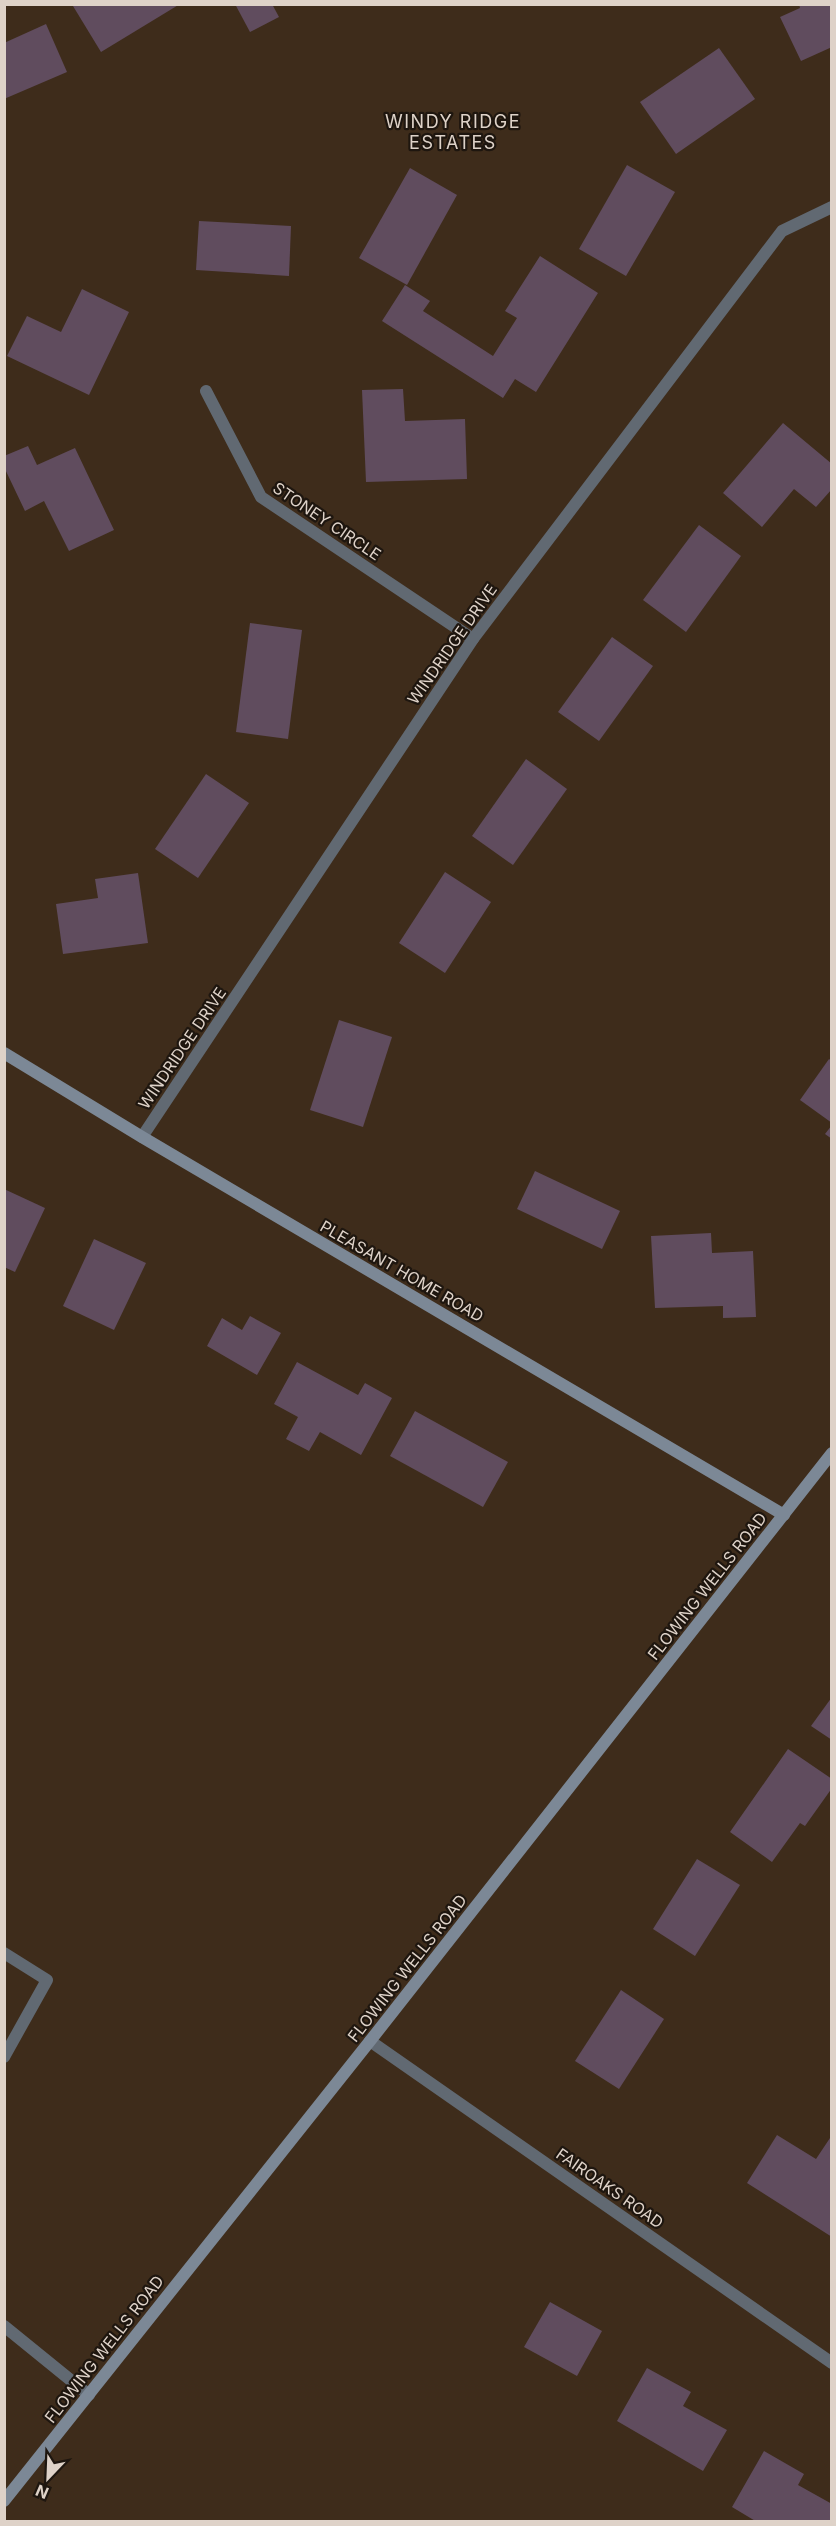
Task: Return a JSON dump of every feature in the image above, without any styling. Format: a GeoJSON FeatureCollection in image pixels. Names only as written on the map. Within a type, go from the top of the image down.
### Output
{"type":"FeatureCollection","features":[{"type":"Feature","properties":{"kind":"main road","name":"PLEASANT HOME ROAD"},"geometry":{"type":"LineString","coordinates":[[4,1053],[142,1137],[784,1515]]}},
{"type":"Feature","properties":{"kind":"main road","name":"FLOWING WELLS ROAD"},"geometry":{"type":"LineString","coordinates":[[4,2501],[370,2041],[831,1453]]}},
{"type":"Feature","properties":{"kind":"street","name":"WINDRIDGE DRIVE"},"geometry":{"type":"LineString","coordinates":[[142,1137],[473,639],[782,231],[831,207]]}},
{"type":"Feature","properties":{"kind":"street","name":"STONEY CIRCLE"},"geometry":{"type":"LineString","coordinates":[[206,391],[261,497],[473,639]]}},
{"type":"Feature","properties":{"kind":"street"},"geometry":{"type":"LineString","coordinates":[[4,1953],[47,1980],[4,2057]]}},
{"type":"Feature","properties":{"kind":"street","name":"FAIROAKS ROAD"},"geometry":{"type":"LineString","coordinates":[[370,2041],[831,2363]]}},
{"type":"Feature","properties":{"kind":"street"},"geometry":{"type":"LineString","coordinates":[[4,2326],[89,2395]]}},
{"type":"Feature","properties":{"kind":"building"},"geometry":{"type":"Polygon","coordinates":[[[76,4],[180,4],[101,52],[73,6],[76,4]]]}},
{"type":"Feature","properties":{"kind":"building"},"geometry":{"type":"Polygon","coordinates":[[[235,4],[272,4],[279,17],[250,32],[235,4]]]}},
{"type":"Feature","properties":{"kind":"building"},"geometry":{"type":"Polygon","coordinates":[[[799,4],[832,4],[832,47],[801,61],[780,17],[800,8],[799,4]]]}},
{"type":"Feature","properties":{"kind":"building"},"geometry":{"type":"Polygon","coordinates":[[[46,24],[67,72],[4,99],[4,43],[46,24]]]}},
{"type":"Feature","properties":{"kind":"building"},"geometry":{"type":"Polygon","coordinates":[[[719,48],[755,99],[676,154],[640,102],[719,48]]]}},
{"type":"Feature","properties":{"kind":"building"},"geometry":{"type":"Polygon","coordinates":[[[627,165],[675,192],[626,276],[579,249],[627,165]]]}},
{"type":"Feature","properties":{"kind":"building"},"geometry":{"type":"Polygon","coordinates":[[[410,168],[457,195],[407,285],[359,258],[410,168]]]}},
{"type":"Feature","properties":{"kind":"building"},"geometry":{"type":"Polygon","coordinates":[[[199,221],[291,226],[289,276],[196,270],[199,221]]]}},
{"type":"Feature","properties":{"kind":"building"},"geometry":{"type":"Polygon","coordinates":[[[540,256],[598,293],[536,392],[515,379],[503,398],[382,321],[405,285],[430,301],[423,311],[493,356],[517,318],[505,311],[540,256]]]}},
{"type":"Feature","properties":{"kind":"building"},"geometry":{"type":"Polygon","coordinates":[[[82,289],[129,312],[89,395],[7,356],[27,316],[61,332],[82,289]]]}},
{"type":"Feature","properties":{"kind":"building"},"geometry":{"type":"Polygon","coordinates":[[[403,389],[405,421],[465,419],[467,479],[366,482],[362,390],[403,389]]]}},
{"type":"Feature","properties":{"kind":"building"},"geometry":{"type":"Polygon","coordinates":[[[783,423],[832,464],[832,489],[816,507],[794,489],[762,527],[723,493],[783,423]]]}},
{"type":"Feature","properties":{"kind":"building"},"geometry":{"type":"Polygon","coordinates":[[[28,446],[37,465],[75,448],[114,530],[69,551],[44,501],[25,511],[4,467],[4,456],[28,446]]]}},
{"type":"Feature","properties":{"kind":"building"},"geometry":{"type":"Polygon","coordinates":[[[699,525],[741,556],[686,632],[643,600],[699,525]]]}},
{"type":"Feature","properties":{"kind":"building"},"geometry":{"type":"Polygon","coordinates":[[[250,623],[302,630],[288,739],[236,732],[250,623]]]}},
{"type":"Feature","properties":{"kind":"building"},"geometry":{"type":"Polygon","coordinates":[[[612,637],[653,666],[599,741],[558,712],[612,637]]]}},
{"type":"Feature","properties":{"kind":"building"},"geometry":{"type":"Polygon","coordinates":[[[526,759],[567,789],[513,865],[472,836],[526,759]]]}},
{"type":"Feature","properties":{"kind":"building"},"geometry":{"type":"Polygon","coordinates":[[[206,774],[249,803],[198,878],[155,849],[206,774]]]}},
{"type":"Feature","properties":{"kind":"building"},"geometry":{"type":"Polygon","coordinates":[[[445,872],[491,902],[445,973],[399,943],[445,872]]]}},
{"type":"Feature","properties":{"kind":"building"},"geometry":{"type":"Polygon","coordinates":[[[138,873],[148,943],[63,954],[56,904],[98,898],[95,879],[138,873]]]}},
{"type":"Feature","properties":{"kind":"building"},"geometry":{"type":"Polygon","coordinates":[[[339,1020],[392,1037],[363,1127],[310,1110],[339,1020]]]}},
{"type":"Feature","properties":{"kind":"building"},"geometry":{"type":"Polygon","coordinates":[[[829,1059],[832,1061],[832,1123],[800,1100],[829,1059]]]}},
{"type":"Feature","properties":{"kind":"building"},"geometry":{"type":"Polygon","coordinates":[[[832,1125],[832,1139],[825,1134],[832,1125]]]}},
{"type":"Feature","properties":{"kind":"building"},"geometry":{"type":"Polygon","coordinates":[[[535,1171],[620,1211],[602,1249],[517,1209],[535,1171]]]}},
{"type":"Feature","properties":{"kind":"building"},"geometry":{"type":"Polygon","coordinates":[[[4,1189],[45,1208],[15,1272],[4,1267],[4,1189]]]}},
{"type":"Feature","properties":{"kind":"building"},"geometry":{"type":"Polygon","coordinates":[[[711,1233],[712,1253],[753,1251],[756,1317],[723,1318],[723,1306],[655,1308],[651,1236],[711,1233]]]}},
{"type":"Feature","properties":{"kind":"building"},"geometry":{"type":"Polygon","coordinates":[[[94,1239],[146,1263],[114,1330],[63,1306],[94,1239]]]}},
{"type":"Feature","properties":{"kind":"building"},"geometry":{"type":"Polygon","coordinates":[[[250,1316],[281,1333],[257,1375],[207,1346],[222,1318],[242,1330],[250,1316]]]}},
{"type":"Feature","properties":{"kind":"building"},"geometry":{"type":"Polygon","coordinates":[[[297,1362],[358,1395],[365,1383],[392,1398],[361,1455],[320,1432],[309,1451],[286,1439],[298,1417],[274,1404],[297,1362]]]}},
{"type":"Feature","properties":{"kind":"building"},"geometry":{"type":"Polygon","coordinates":[[[415,1411],[508,1462],[483,1507],[390,1456],[415,1411]]]}},
{"type":"Feature","properties":{"kind":"building"},"geometry":{"type":"Polygon","coordinates":[[[832,1697],[832,1740],[811,1726],[832,1697]]]}},
{"type":"Feature","properties":{"kind":"building"},"geometry":{"type":"Polygon","coordinates":[[[788,1749],[832,1779],[832,1788],[805,1826],[800,1823],[772,1862],[730,1832],[788,1749]]]}},
{"type":"Feature","properties":{"kind":"building"},"geometry":{"type":"Polygon","coordinates":[[[697,1859],[740,1885],[695,1956],[653,1929],[697,1859]]]}},
{"type":"Feature","properties":{"kind":"building"},"geometry":{"type":"Polygon","coordinates":[[[621,1990],[664,2019],[619,2089],[575,2061],[621,1990]]]}},
{"type":"Feature","properties":{"kind":"building"},"geometry":{"type":"Polygon","coordinates":[[[777,2135],[816,2159],[832,2135],[832,2237],[747,2183],[777,2135]]]}},
{"type":"Feature","properties":{"kind":"building"},"geometry":{"type":"Polygon","coordinates":[[[550,2302],[602,2331],[577,2376],[524,2347],[550,2302]]]}},
{"type":"Feature","properties":{"kind":"building"},"geometry":{"type":"Polygon","coordinates":[[[647,2368],[691,2392],[683,2406],[727,2430],[703,2471],[617,2421],[647,2368]]]}},
{"type":"Feature","properties":{"kind":"building"},"geometry":{"type":"Polygon","coordinates":[[[764,2451],[804,2474],[798,2485],[832,2504],[832,2522],[757,2522],[732,2507],[764,2451]]]}},
{"type":"Feature","properties":{"kind":"district","name":"WINDY RIDGE ESTATES"},"geometry":{"type":"Point","coordinates":[453,131]}}]}
